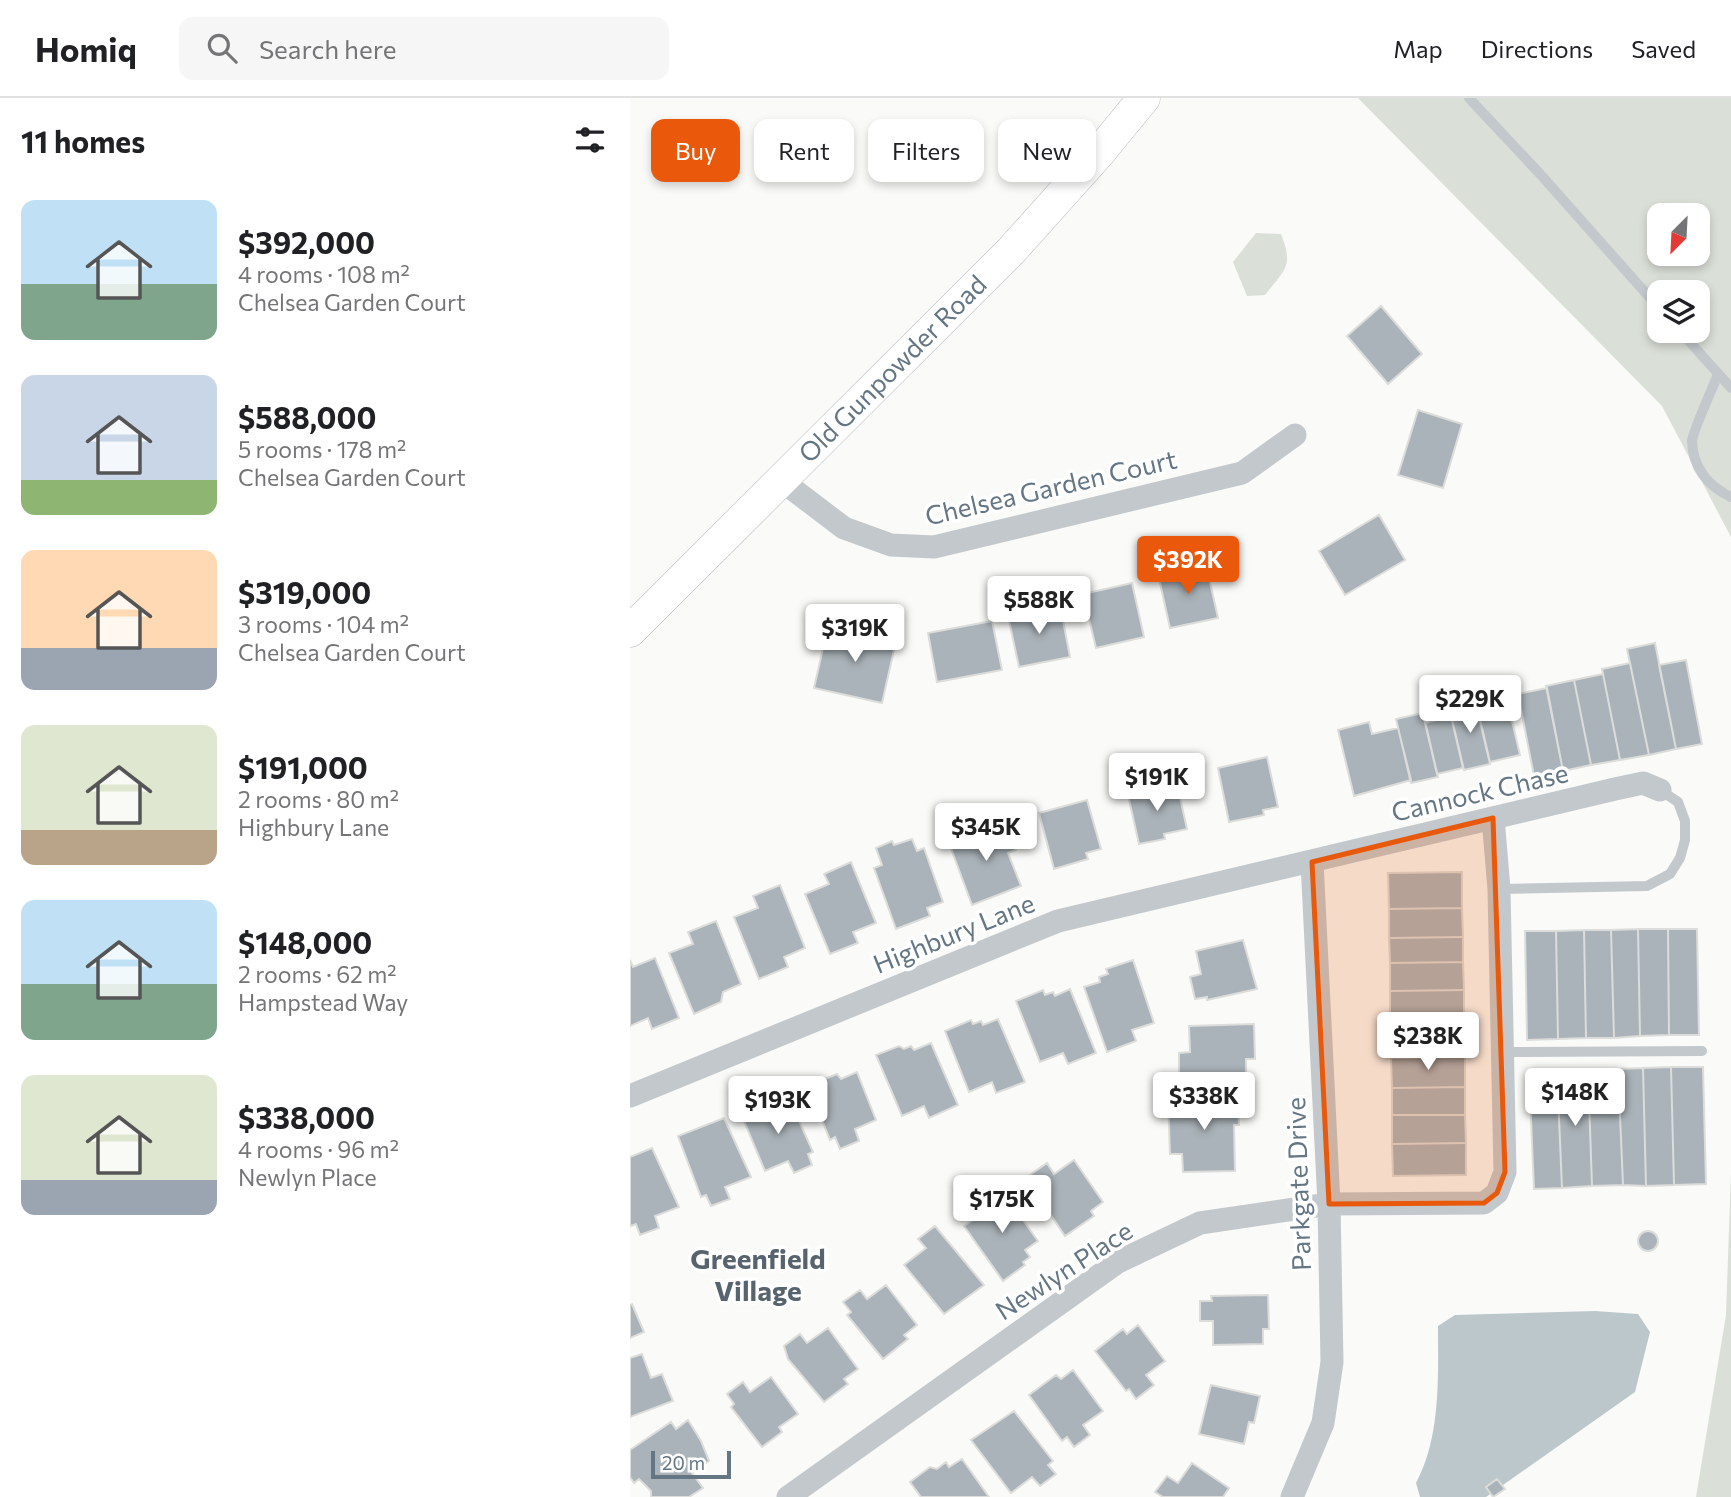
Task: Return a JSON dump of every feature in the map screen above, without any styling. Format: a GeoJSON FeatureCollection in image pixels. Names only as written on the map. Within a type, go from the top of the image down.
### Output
{"type":"FeatureCollection","features":[{"type":"Feature","properties":{"kind":"main road","name":"Old Gunpowder Road"},"geometry":{"type":"LineString","coordinates":[[630,631],[1010,251],[1098,154],[1144,98]]}},
{"type":"Feature","properties":{"kind":"street","name":"Chelsea Garden Court"},"geometry":{"type":"LineString","coordinates":[[782,481],[844,528],[891,545],[934,547],[1242,473],[1295,435]]}},
{"type":"Feature","properties":{"kind":"street","name":"Cannock Chase"},"geometry":{"type":"LineString","coordinates":[[1312,862],[1643,783],[1660,790]]}},
{"type":"Feature","properties":{"kind":"street","name":"Newlyn Place"},"geometry":{"type":"LineString","coordinates":[[788,1497],[1118,1262],[1200,1223],[1329,1204],[1484,1203],[1497,1193],[1506,1172],[1499,888],[1493,818]]}},
{"type":"Feature","properties":{"kind":"street","name":"Highbury Lane"},"geometry":{"type":"LineString","coordinates":[[630,1096],[1058,921],[1312,862]]}},
{"type":"Feature","properties":{"kind":"street","name":"Parkgate Drive"},"geometry":{"type":"LineString","coordinates":[[1292,1497],[1323,1423],[1332,1362],[1329,1204],[1312,862]]}},
{"type":"Feature","properties":{"kind":"lane"},"geometry":{"type":"LineString","coordinates":[[1469,98],[1647,294]]}},
{"type":"Feature","properties":{"kind":"lane"},"geometry":{"type":"LineString","coordinates":[[1691,343],[1731,388]]}},
{"type":"Feature","properties":{"kind":"lane"},"geometry":{"type":"LineString","coordinates":[[1718,374],[1692,439],[1697,466],[1713,488],[1731,497]]}},
{"type":"Feature","properties":{"kind":"lane"},"geometry":{"type":"LineString","coordinates":[[1499,888],[1647,886],[1670,874],[1680,858],[1685,840],[1685,821],[1678,802],[1660,790]]}},
{"type":"Feature","properties":{"kind":"lane"},"geometry":{"type":"LineString","coordinates":[[1503,1052],[1702,1051]]}},
{"type":"Feature","properties":{"kind":"highlighted area"},"geometry":{"type":"Polygon","coordinates":[[[1493,818],[1505,1172],[1497,1193],[1484,1203],[1329,1204],[1312,862],[1493,818]]]}},
{"type":"Feature","properties":{"kind":"shaded area"},"geometry":{"type":"Polygon","coordinates":[[[1358,98],[1731,98],[1731,537],[1662,406],[1358,98]]]}},
{"type":"Feature","properties":{"kind":"shaded area"},"geometry":{"type":"Polygon","coordinates":[[[1256,233],[1281,234],[1287,261],[1282,273],[1265,295],[1247,296],[1233,262],[1256,233]]]}},
{"type":"Feature","properties":{"kind":"shaded area"},"geometry":{"type":"Polygon","coordinates":[[[1731,1173],[1731,1497],[1696,1497],[1726,1315],[1731,1173]]]}},
{"type":"Feature","properties":{"kind":"shaded area"},"geometry":{"type":"Polygon","coordinates":[[[1595,1311],[1638,1314],[1650,1332],[1635,1392],[1486,1497],[1420,1497],[1416,1483],[1430,1446],[1434,1426],[1438,1326],[1455,1315],[1595,1311]]]}},
{"type":"Feature","properties":{"kind":"building"},"geometry":{"type":"Polygon","coordinates":[[[1381,306],[1422,354],[1388,384],[1347,336],[1381,306]]]}},
{"type":"Feature","properties":{"kind":"building"},"geometry":{"type":"Polygon","coordinates":[[[1418,410],[1462,424],[1443,488],[1398,475],[1418,410]]]}},
{"type":"Feature","properties":{"kind":"building"},"geometry":{"type":"Polygon","coordinates":[[[1379,515],[1405,560],[1345,595],[1319,551],[1379,515]]]}},
{"type":"Feature","properties":{"kind":"building"},"geometry":{"type":"Polygon","coordinates":[[[1206,564],[1218,618],[1170,628],[1158,574],[1206,564]]]}},
{"type":"Feature","properties":{"kind":"building"},"geometry":{"type":"Polygon","coordinates":[[[1132,583],[1144,637],[1096,648],[1083,594],[1132,583]]]}},
{"type":"Feature","properties":{"kind":"building"},"geometry":{"type":"Polygon","coordinates":[[[1060,605],[1070,657],[1019,667],[1008,616],[1060,605]]]}},
{"type":"Feature","properties":{"kind":"building"},"geometry":{"type":"Polygon","coordinates":[[[992,621],[1002,670],[937,682],[928,633],[992,621]]]}},
{"type":"Feature","properties":{"kind":"building"},"geometry":{"type":"Polygon","coordinates":[[[828,626],[896,641],[882,703],[814,688],[828,626]]]}},
{"type":"Feature","properties":{"kind":"building"},"geometry":{"type":"Polygon","coordinates":[[[1655,643],[1676,749],[1649,755],[1627,649],[1655,643]]]}},
{"type":"Feature","properties":{"kind":"building"},"geometry":{"type":"Polygon","coordinates":[[[1686,660],[1702,744],[1676,749],[1659,665],[1686,660]]]}},
{"type":"Feature","properties":{"kind":"building"},"geometry":{"type":"Polygon","coordinates":[[[1630,663],[1649,755],[1620,760],[1602,669],[1630,663]]]}},
{"type":"Feature","properties":{"kind":"building"},"geometry":{"type":"Polygon","coordinates":[[[1603,674],[1620,760],[1591,765],[1574,680],[1603,674]]]}},
{"type":"Feature","properties":{"kind":"building"},"geometry":{"type":"Polygon","coordinates":[[[1574,680],[1591,765],[1563,771],[1546,686],[1574,680]]]}},
{"type":"Feature","properties":{"kind":"building"},"geometry":{"type":"Polygon","coordinates":[[[1547,688],[1563,771],[1534,776],[1518,694],[1547,688]]]}},
{"type":"Feature","properties":{"kind":"building"},"geometry":{"type":"Polygon","coordinates":[[[1505,691],[1520,755],[1490,762],[1475,698],[1505,691]]]}},
{"type":"Feature","properties":{"kind":"building"},"geometry":{"type":"Polygon","coordinates":[[[1475,700],[1490,764],[1464,770],[1449,707],[1475,700]]]}},
{"type":"Feature","properties":{"kind":"building"},"geometry":{"type":"Polygon","coordinates":[[[1423,713],[1438,777],[1411,783],[1396,719],[1423,713]]]}},
{"type":"Feature","properties":{"kind":"building"},"geometry":{"type":"Polygon","coordinates":[[[1451,716],[1463,768],[1437,774],[1425,723],[1451,716]]]}},
{"type":"Feature","properties":{"kind":"building"},"geometry":{"type":"Polygon","coordinates":[[[1369,722],[1372,734],[1398,728],[1411,780],[1354,796],[1338,730],[1369,722]]]}},
{"type":"Feature","properties":{"kind":"building"},"geometry":{"type":"Polygon","coordinates":[[[1267,757],[1278,807],[1263,810],[1264,815],[1229,822],[1218,768],[1267,757]]]}},
{"type":"Feature","properties":{"kind":"building"},"geometry":{"type":"Polygon","coordinates":[[[1177,784],[1187,829],[1164,834],[1165,839],[1139,844],[1128,795],[1177,784]]]}},
{"type":"Feature","properties":{"kind":"building"},"geometry":{"type":"Polygon","coordinates":[[[1087,800],[1101,849],[1086,853],[1088,859],[1054,869],[1039,813],[1087,800]]]}},
{"type":"Feature","properties":{"kind":"building"},"geometry":{"type":"Polygon","coordinates":[[[1005,822],[1016,850],[1008,853],[1021,886],[972,905],[949,843],[1005,822]]]}},
{"type":"Feature","properties":{"kind":"building"},"geometry":{"type":"Polygon","coordinates":[[[912,839],[917,851],[924,848],[943,902],[927,908],[930,916],[896,929],[874,868],[882,865],[876,848],[892,841],[894,845],[912,839]]]}},
{"type":"Feature","properties":{"kind":"building"},"geometry":{"type":"Polygon","coordinates":[[[851,862],[876,923],[853,932],[858,943],[830,954],[805,894],[829,884],[824,874],[851,862]]]}},
{"type":"Feature","properties":{"kind":"building"},"geometry":{"type":"Polygon","coordinates":[[[1462,872],[1462,908],[1389,909],[1388,873],[1462,872]]]}},
{"type":"Feature","properties":{"kind":"building"},"geometry":{"type":"Polygon","coordinates":[[[780,885],[805,948],[784,957],[788,967],[759,979],[734,917],[758,908],[753,896],[780,885]]]}},
{"type":"Feature","properties":{"kind":"building"},"geometry":{"type":"Polygon","coordinates":[[[1462,908],[1463,937],[1389,938],[1389,909],[1462,908]]]}},
{"type":"Feature","properties":{"kind":"building"},"geometry":{"type":"Polygon","coordinates":[[[716,921],[741,984],[723,992],[721,1002],[694,1014],[669,953],[693,944],[688,932],[716,921]]]}},
{"type":"Feature","properties":{"kind":"building"},"geometry":{"type":"Polygon","coordinates":[[[1638,929],[1668,929],[1669,1035],[1640,1036],[1638,929]]]}},
{"type":"Feature","properties":{"kind":"building"},"geometry":{"type":"Polygon","coordinates":[[[1638,929],[1640,1036],[1614,1038],[1611,930],[1638,929]]]}},
{"type":"Feature","properties":{"kind":"building"},"geometry":{"type":"Polygon","coordinates":[[[1668,929],[1697,929],[1699,1035],[1669,1035],[1668,929]]]}},
{"type":"Feature","properties":{"kind":"building"},"geometry":{"type":"Polygon","coordinates":[[[1584,930],[1611,930],[1614,1038],[1586,1038],[1584,930]]]}},
{"type":"Feature","properties":{"kind":"building"},"geometry":{"type":"Polygon","coordinates":[[[1584,930],[1586,1038],[1558,1039],[1556,931],[1584,930]]]}},
{"type":"Feature","properties":{"kind":"building"},"geometry":{"type":"Polygon","coordinates":[[[1525,931],[1556,931],[1558,1039],[1527,1040],[1525,931]]]}},
{"type":"Feature","properties":{"kind":"building"},"geometry":{"type":"Polygon","coordinates":[[[1463,937],[1463,962],[1390,963],[1389,938],[1463,937]]]}},
{"type":"Feature","properties":{"kind":"building"},"geometry":{"type":"Polygon","coordinates":[[[1243,940],[1257,989],[1207,1000],[1207,997],[1195,999],[1190,977],[1201,974],[1196,951],[1243,940]]]}},
{"type":"Feature","properties":{"kind":"building"},"geometry":{"type":"Polygon","coordinates":[[[655,958],[679,1018],[652,1029],[648,1018],[630,1026],[630,960],[633,967],[655,958]]]}},
{"type":"Feature","properties":{"kind":"building"},"geometry":{"type":"Polygon","coordinates":[[[1133,960],[1154,1023],[1132,1030],[1136,1041],[1107,1052],[1084,987],[1100,982],[1099,977],[1108,974],[1106,969],[1133,960]]]}},
{"type":"Feature","properties":{"kind":"building"},"geometry":{"type":"Polygon","coordinates":[[[1463,962],[1464,990],[1390,991],[1390,963],[1463,962]]]}},
{"type":"Feature","properties":{"kind":"building"},"geometry":{"type":"Polygon","coordinates":[[[1070,989],[1096,1053],[1068,1064],[1063,1053],[1040,1062],[1016,1001],[1043,990],[1045,995],[1053,992],[1055,996],[1070,989]]]}},
{"type":"Feature","properties":{"kind":"building"},"geometry":{"type":"Polygon","coordinates":[[[1464,990],[1464,1023],[1390,1024],[1390,991],[1464,990]]]}},
{"type":"Feature","properties":{"kind":"building"},"geometry":{"type":"Polygon","coordinates":[[[998,1019],[1025,1082],[996,1093],[992,1082],[969,1092],[945,1031],[971,1020],[973,1024],[981,1021],[983,1025],[998,1019]]]}},
{"type":"Feature","properties":{"kind":"building"},"geometry":{"type":"Polygon","coordinates":[[[1464,1023],[1465,1057],[1391,1058],[1390,1024],[1464,1023]]]}},
{"type":"Feature","properties":{"kind":"building"},"geometry":{"type":"Polygon","coordinates":[[[1254,1024],[1255,1059],[1246,1059],[1246,1076],[1191,1078],[1191,1073],[1179,1073],[1179,1053],[1190,1052],[1189,1026],[1254,1024]]]}},
{"type":"Feature","properties":{"kind":"building"},"geometry":{"type":"Polygon","coordinates":[[[931,1043],[958,1105],[929,1118],[924,1106],[902,1116],[876,1055],[899,1046],[904,1049],[911,1046],[914,1050],[931,1043]]]}},
{"type":"Feature","properties":{"kind":"building"},"geometry":{"type":"Polygon","coordinates":[[[1465,1057],[1465,1087],[1392,1088],[1391,1058],[1465,1057]]]}},
{"type":"Feature","properties":{"kind":"building"},"geometry":{"type":"Polygon","coordinates":[[[1671,1067],[1674,1185],[1646,1186],[1643,1068],[1671,1067]]]}},
{"type":"Feature","properties":{"kind":"building"},"geometry":{"type":"Polygon","coordinates":[[[1671,1067],[1703,1067],[1706,1184],[1674,1185],[1671,1067]]]}},
{"type":"Feature","properties":{"kind":"building"},"geometry":{"type":"Polygon","coordinates":[[[1643,1068],[1646,1186],[1623,1185],[1618,1069],[1643,1068]]]}},
{"type":"Feature","properties":{"kind":"building"},"geometry":{"type":"Polygon","coordinates":[[[1618,1069],[1623,1185],[1592,1186],[1588,1070],[1618,1069]]]}},
{"type":"Feature","properties":{"kind":"building"},"geometry":{"type":"Polygon","coordinates":[[[1588,1070],[1592,1186],[1562,1188],[1557,1071],[1588,1070]]]}},
{"type":"Feature","properties":{"kind":"building"},"geometry":{"type":"Polygon","coordinates":[[[1557,1071],[1562,1188],[1534,1189],[1529,1072],[1557,1071]]]}},
{"type":"Feature","properties":{"kind":"building"},"geometry":{"type":"Polygon","coordinates":[[[857,1072],[876,1120],[855,1129],[859,1141],[840,1149],[835,1137],[830,1140],[808,1086],[837,1074],[841,1079],[857,1072]]]}},
{"type":"Feature","properties":{"kind":"building"},"geometry":{"type":"Polygon","coordinates":[[[1465,1087],[1465,1115],[1392,1115],[1392,1088],[1465,1087]]]}},
{"type":"Feature","properties":{"kind":"building"},"geometry":{"type":"Polygon","coordinates":[[[1238,1096],[1239,1125],[1234,1125],[1235,1171],[1183,1172],[1182,1154],[1170,1154],[1168,1098],[1238,1096]]]}},
{"type":"Feature","properties":{"kind":"building"},"geometry":{"type":"Polygon","coordinates":[[[768,1101],[775,1108],[790,1101],[813,1152],[808,1154],[812,1165],[794,1173],[788,1161],[765,1171],[741,1114],[768,1101]]]}},
{"type":"Feature","properties":{"kind":"building"},"geometry":{"type":"Polygon","coordinates":[[[1392,1115],[1465,1115],[1466,1143],[1392,1144],[1392,1115]]]}},
{"type":"Feature","properties":{"kind":"building"},"geometry":{"type":"Polygon","coordinates":[[[724,1118],[751,1177],[725,1187],[730,1199],[711,1206],[706,1195],[701,1197],[678,1136],[724,1118]]]}},
{"type":"Feature","properties":{"kind":"building"},"geometry":{"type":"Polygon","coordinates":[[[1466,1143],[1466,1175],[1393,1176],[1392,1144],[1466,1143]]]}},
{"type":"Feature","properties":{"kind":"building"},"geometry":{"type":"Polygon","coordinates":[[[652,1148],[679,1207],[655,1216],[659,1228],[640,1235],[636,1224],[630,1224],[630,1157],[652,1148]]]}},
{"type":"Feature","properties":{"kind":"building"},"geometry":{"type":"Polygon","coordinates":[[[1074,1160],[1103,1202],[1091,1211],[1094,1216],[1065,1236],[1033,1189],[1037,1185],[1030,1175],[1047,1163],[1054,1174],[1074,1160]]]}},
{"type":"Feature","properties":{"kind":"building"},"geometry":{"type":"Polygon","coordinates":[[[995,1189],[1001,1198],[1005,1195],[1038,1241],[1025,1250],[1030,1257],[1023,1262],[1025,1265],[1003,1281],[964,1226],[986,1211],[978,1201],[995,1189]]]}},
{"type":"Feature","properties":{"kind":"building"},"geometry":{"type":"Polygon","coordinates":[[[935,1226],[984,1285],[944,1314],[904,1265],[926,1248],[918,1239],[935,1226]]]}},
{"type":"Feature","properties":{"kind":"building"},"geometry":{"type":"Polygon","coordinates":[[[1648,1231],[1655,1234],[1658,1241],[1655,1248],[1648,1251],[1641,1248],[1638,1241],[1641,1234],[1648,1231]]]}},
{"type":"Feature","properties":{"kind":"building"},"geometry":{"type":"Polygon","coordinates":[[[886,1285],[917,1325],[904,1335],[908,1339],[883,1359],[847,1315],[851,1312],[843,1302],[860,1290],[867,1299],[886,1285]]]}},
{"type":"Feature","properties":{"kind":"building"},"geometry":{"type":"Polygon","coordinates":[[[1268,1295],[1269,1329],[1263,1329],[1263,1344],[1213,1345],[1213,1321],[1200,1321],[1200,1301],[1212,1301],[1211,1296],[1268,1295]]]}},
{"type":"Feature","properties":{"kind":"building"},"geometry":{"type":"Polygon","coordinates":[[[632,1304],[644,1332],[630,1338],[630,1305],[632,1304]]]}},
{"type":"Feature","properties":{"kind":"building"},"geometry":{"type":"Polygon","coordinates":[[[1138,1325],[1165,1361],[1146,1375],[1154,1385],[1136,1399],[1129,1389],[1126,1391],[1095,1351],[1123,1329],[1127,1334],[1138,1325]]]}},
{"type":"Feature","properties":{"kind":"building"},"geometry":{"type":"Polygon","coordinates":[[[828,1328],[858,1369],[844,1379],[848,1384],[824,1402],[788,1359],[784,1346],[800,1334],[807,1343],[828,1328]]]}},
{"type":"Feature","properties":{"kind":"building"},"geometry":{"type":"Polygon","coordinates":[[[642,1354],[651,1378],[662,1374],[673,1401],[630,1417],[630,1358],[642,1354]]]}},
{"type":"Feature","properties":{"kind":"building"},"geometry":{"type":"Polygon","coordinates":[[[1073,1370],[1103,1411],[1083,1425],[1090,1435],[1074,1447],[1067,1437],[1062,1441],[1029,1395],[1056,1375],[1061,1379],[1073,1370]]]}},
{"type":"Feature","properties":{"kind":"building"},"geometry":{"type":"Polygon","coordinates":[[[771,1377],[798,1414],[779,1427],[782,1432],[762,1447],[731,1407],[734,1404],[727,1394],[743,1382],[750,1392],[771,1377]]]}},
{"type":"Feature","properties":{"kind":"building"},"geometry":{"type":"Polygon","coordinates":[[[1211,1385],[1260,1396],[1254,1423],[1249,1422],[1244,1444],[1199,1434],[1211,1385]]]}},
{"type":"Feature","properties":{"kind":"building"},"geometry":{"type":"Polygon","coordinates":[[[1014,1411],[1053,1461],[1048,1465],[1056,1474],[1040,1486],[1032,1477],[1011,1493],[971,1440],[1014,1411]]]}},
{"type":"Feature","properties":{"kind":"building"},"geometry":{"type":"Polygon","coordinates":[[[688,1420],[709,1461],[692,1473],[703,1488],[689,1497],[651,1497],[651,1491],[639,1479],[634,1483],[630,1477],[630,1450],[671,1422],[676,1429],[688,1420]]]}},
{"type":"Feature","properties":{"kind":"building"},"geometry":{"type":"Polygon","coordinates":[[[962,1459],[989,1497],[921,1497],[910,1482],[930,1467],[937,1469],[946,1462],[949,1467],[962,1459]]]}},
{"type":"Feature","properties":{"kind":"building"},"geometry":{"type":"Polygon","coordinates":[[[1192,1463],[1229,1488],[1223,1497],[1163,1497],[1155,1492],[1167,1476],[1178,1483],[1192,1463]]]}},
{"type":"Feature","properties":{"kind":"building"},"geometry":{"type":"Polygon","coordinates":[[[1497,1479],[1505,1489],[1493,1497],[1486,1487],[1497,1479]]]}},
{"type":"Feature","properties":{"kind":"district","name":"Greenfield Village"},"geometry":{"type":"Point","coordinates":[758,1275]}}]}
